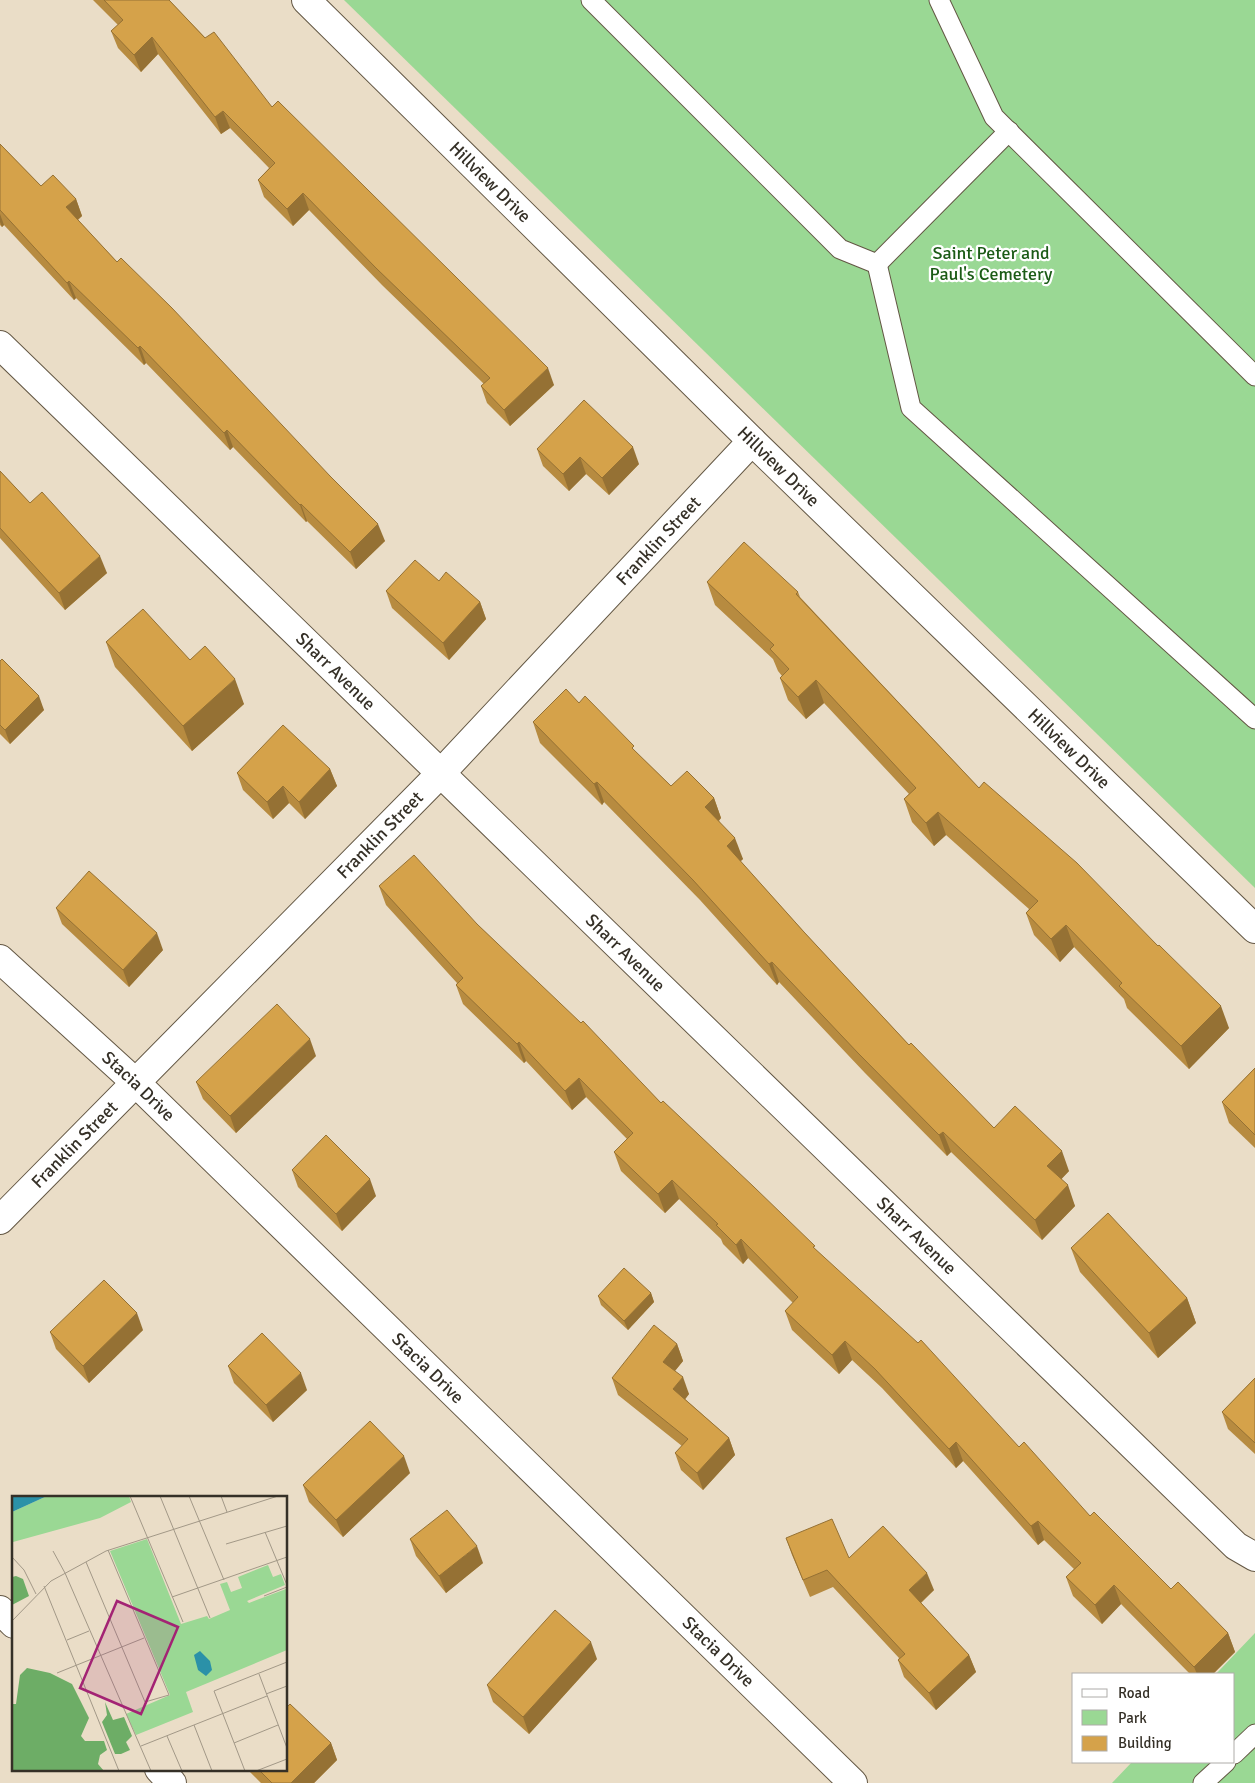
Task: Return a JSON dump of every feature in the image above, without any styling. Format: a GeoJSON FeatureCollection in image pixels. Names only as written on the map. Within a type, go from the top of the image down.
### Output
{"type":"FeatureCollection","features":[{"type":"Feature","properties":{"kind":"street","name":"Hillview Drive"},"geometry":{"type":"LineString","coordinates":[[306,0],[752,441],[1255,929]]}},
{"type":"Feature","properties":{"kind":"street","name":"Sharr Avenue"},"geometry":{"type":"LineString","coordinates":[[0,345],[1236,1546],[1255,1557]]}},
{"type":"Feature","properties":{"kind":"street","name":"Franklin Street"},"geometry":{"type":"LineString","coordinates":[[0,1220],[441,773],[752,441]]}},
{"type":"Feature","properties":{"kind":"street","name":"Stacia Drive"},"geometry":{"type":"LineString","coordinates":[[0,959],[135,1082],[853,1783]]}},
{"type":"Feature","properties":{"kind":"street"},"geometry":{"type":"LineString","coordinates":[[0,1610],[12,1622]]}},
{"type":"Feature","properties":{"kind":"street"},"geometry":{"type":"LineString","coordinates":[[160,1770],[172,1783]]}},
{"type":"Feature","properties":{"kind":"lane"},"geometry":{"type":"LineString","coordinates":[[590,0],[840,249],[877,264]]}},
{"type":"Feature","properties":{"kind":"lane"},"geometry":{"type":"LineString","coordinates":[[939,0],[994,117],[1255,376]]}},
{"type":"Feature","properties":{"kind":"lane"},"geometry":{"type":"LineString","coordinates":[[877,264],[1009,131]]}},
{"type":"Feature","properties":{"kind":"lane"},"geometry":{"type":"LineString","coordinates":[[877,264],[911,408],[1255,718]]}},
{"type":"Feature","properties":{"kind":"lane"},"geometry":{"type":"LineString","coordinates":[[1235,1753],[1255,1734]]}},
{"type":"Feature","properties":{"kind":"lane"},"geometry":{"type":"LineString","coordinates":[[1203,1783],[1225,1763]]}},
{"type":"Feature","properties":{"kind":"green space","name":"Saint Peter and Paul's Cemetery"},"geometry":{"type":"Polygon","coordinates":[[[344,0],[1255,0],[1255,888],[344,0]]]}},
{"type":"Feature","properties":{"kind":"green space"},"geometry":{"type":"Polygon","coordinates":[[[1255,1633],[1255,1783],[1112,1783],[1131,1763],[1235,1763],[1235,1673],[1217,1673],[1255,1633]]]}},
{"type":"Feature","properties":{"kind":"building"},"geometry":{"type":"Polygon","coordinates":[[[104,0],[169,0],[205,38],[214,32],[272,107],[278,101],[548,368],[504,410],[481,386],[490,378],[376,268],[303,193],[287,209],[258,180],[275,163],[223,111],[215,117],[152,37],[134,55],[111,31],[123,20],[104,0]]]}},
{"type":"Feature","properties":{"kind":"building"},"geometry":{"type":"Polygon","coordinates":[[[0,144],[41,186],[53,175],[76,199],[66,207],[117,262],[121,258],[172,308],[330,476],[378,524],[350,552],[300,505],[227,430],[224,433],[140,346],[138,348],[69,281],[67,283],[0,210],[0,144]]]}},
{"type":"Feature","properties":{"kind":"building"},"geometry":{"type":"Polygon","coordinates":[[[584,400],[633,447],[602,478],[580,457],[563,474],[537,449],[584,400]]]}},
{"type":"Feature","properties":{"kind":"building"},"geometry":{"type":"Polygon","coordinates":[[[0,471],[30,503],[42,492],[100,556],[59,593],[0,528],[0,471]]]}},
{"type":"Feature","properties":{"kind":"building"},"geometry":{"type":"Polygon","coordinates":[[[744,542],[798,592],[796,594],[979,788],[984,782],[1077,863],[1158,946],[1221,1006],[1181,1046],[1119,986],[1122,983],[1066,925],[1051,939],[1026,913],[1038,901],[938,812],[926,823],[904,799],[916,788],[816,680],[798,697],[780,678],[789,669],[770,649],[774,645],[707,582],[744,542]]]}},
{"type":"Feature","properties":{"kind":"building"},"geometry":{"type":"Polygon","coordinates":[[[415,560],[439,581],[446,572],[480,602],[443,643],[386,591],[415,560]]]}},
{"type":"Feature","properties":{"kind":"building"},"geometry":{"type":"Polygon","coordinates":[[[143,609],[190,660],[205,646],[235,679],[183,726],[106,642],[143,609]]]}},
{"type":"Feature","properties":{"kind":"building"},"geometry":{"type":"Polygon","coordinates":[[[2,659],[39,696],[5,730],[0,725],[0,661],[2,659]]]}},
{"type":"Feature","properties":{"kind":"building"},"geometry":{"type":"Polygon","coordinates":[[[566,689],[579,703],[585,696],[634,746],[632,748],[671,786],[687,771],[714,798],[705,807],[735,838],[727,846],[909,1045],[911,1043],[994,1128],[1015,1106],[1062,1151],[1047,1166],[1068,1185],[1035,1220],[943,1132],[939,1135],[772,962],[769,964],[693,880],[597,782],[594,784],[533,722],[566,689]]]}},
{"type":"Feature","properties":{"kind":"building"},"geometry":{"type":"Polygon","coordinates":[[[283,725],[330,769],[299,802],[283,786],[267,802],[237,773],[283,725]]]}},
{"type":"Feature","properties":{"kind":"building"},"geometry":{"type":"Polygon","coordinates":[[[414,855],[477,924],[581,1023],[583,1021],[661,1103],[663,1101],[815,1246],[813,1247],[918,1343],[921,1340],[1019,1447],[1024,1442],[1090,1516],[1094,1512],[1171,1589],[1178,1582],[1228,1633],[1194,1667],[1114,1585],[1095,1605],[1066,1577],[1081,1563],[1038,1521],[1031,1526],[956,1442],[949,1449],[875,1369],[845,1341],[832,1355],[785,1311],[798,1297],[741,1239],[736,1245],[716,1225],[718,1224],[672,1180],[658,1194],[614,1152],[633,1133],[579,1078],[565,1091],[519,1042],[517,1044],[456,985],[463,978],[379,886],[414,855]]]}},
{"type":"Feature","properties":{"kind":"building"},"geometry":{"type":"Polygon","coordinates":[[[89,871],[157,933],[123,970],[56,908],[89,871]]]}},
{"type":"Feature","properties":{"kind":"building"},"geometry":{"type":"Polygon","coordinates":[[[277,1004],[310,1039],[230,1116],[196,1082],[277,1004]]]}},
{"type":"Feature","properties":{"kind":"building"},"geometry":{"type":"Polygon","coordinates":[[[1255,1068],[1255,1135],[1222,1102],[1255,1068]]]}},
{"type":"Feature","properties":{"kind":"building"},"geometry":{"type":"Polygon","coordinates":[[[326,1135],[370,1179],[336,1214],[292,1170],[326,1135]]]}},
{"type":"Feature","properties":{"kind":"building"},"geometry":{"type":"Polygon","coordinates":[[[1108,1213],[1187,1298],[1149,1333],[1071,1248],[1108,1213]]]}},
{"type":"Feature","properties":{"kind":"building"},"geometry":{"type":"Polygon","coordinates":[[[624,1268],[651,1293],[624,1321],[598,1296],[624,1268]]]}},
{"type":"Feature","properties":{"kind":"building"},"geometry":{"type":"Polygon","coordinates":[[[104,1280],[137,1313],[83,1366],[50,1332],[104,1280]]]}},
{"type":"Feature","properties":{"kind":"building"},"geometry":{"type":"Polygon","coordinates":[[[654,1325],[677,1344],[663,1362],[683,1377],[673,1389],[729,1438],[697,1473],[675,1453],[688,1439],[612,1378],[654,1325]]]}},
{"type":"Feature","properties":{"kind":"building"},"geometry":{"type":"Polygon","coordinates":[[[262,1333],[301,1373],[266,1405],[228,1366],[262,1333]]]}},
{"type":"Feature","properties":{"kind":"building"},"geometry":{"type":"Polygon","coordinates":[[[1255,1378],[1255,1443],[1222,1412],[1255,1378]]]}},
{"type":"Feature","properties":{"kind":"building"},"geometry":{"type":"Polygon","coordinates":[[[370,1421],[404,1456],[336,1520],[303,1485],[370,1421]]]}},
{"type":"Feature","properties":{"kind":"building"},"geometry":{"type":"Polygon","coordinates":[[[447,1510],[477,1546],[439,1576],[410,1539],[447,1510]]]}},
{"type":"Feature","properties":{"kind":"building"},"geometry":{"type":"Polygon","coordinates":[[[832,1519],[849,1558],[883,1526],[927,1573],[909,1590],[969,1655],[929,1693],[898,1660],[905,1654],[827,1570],[803,1580],[786,1538],[832,1519]]]}},
{"type":"Feature","properties":{"kind":"building"},"geometry":{"type":"Polygon","coordinates":[[[555,1610],[591,1642],[523,1717],[487,1685],[555,1610]]]}},
{"type":"Feature","properties":{"kind":"building"},"geometry":{"type":"Polygon","coordinates":[[[290,1704],[331,1743],[291,1783],[272,1783],[259,1770],[288,1770],[288,1706],[290,1704]]]}}]}
